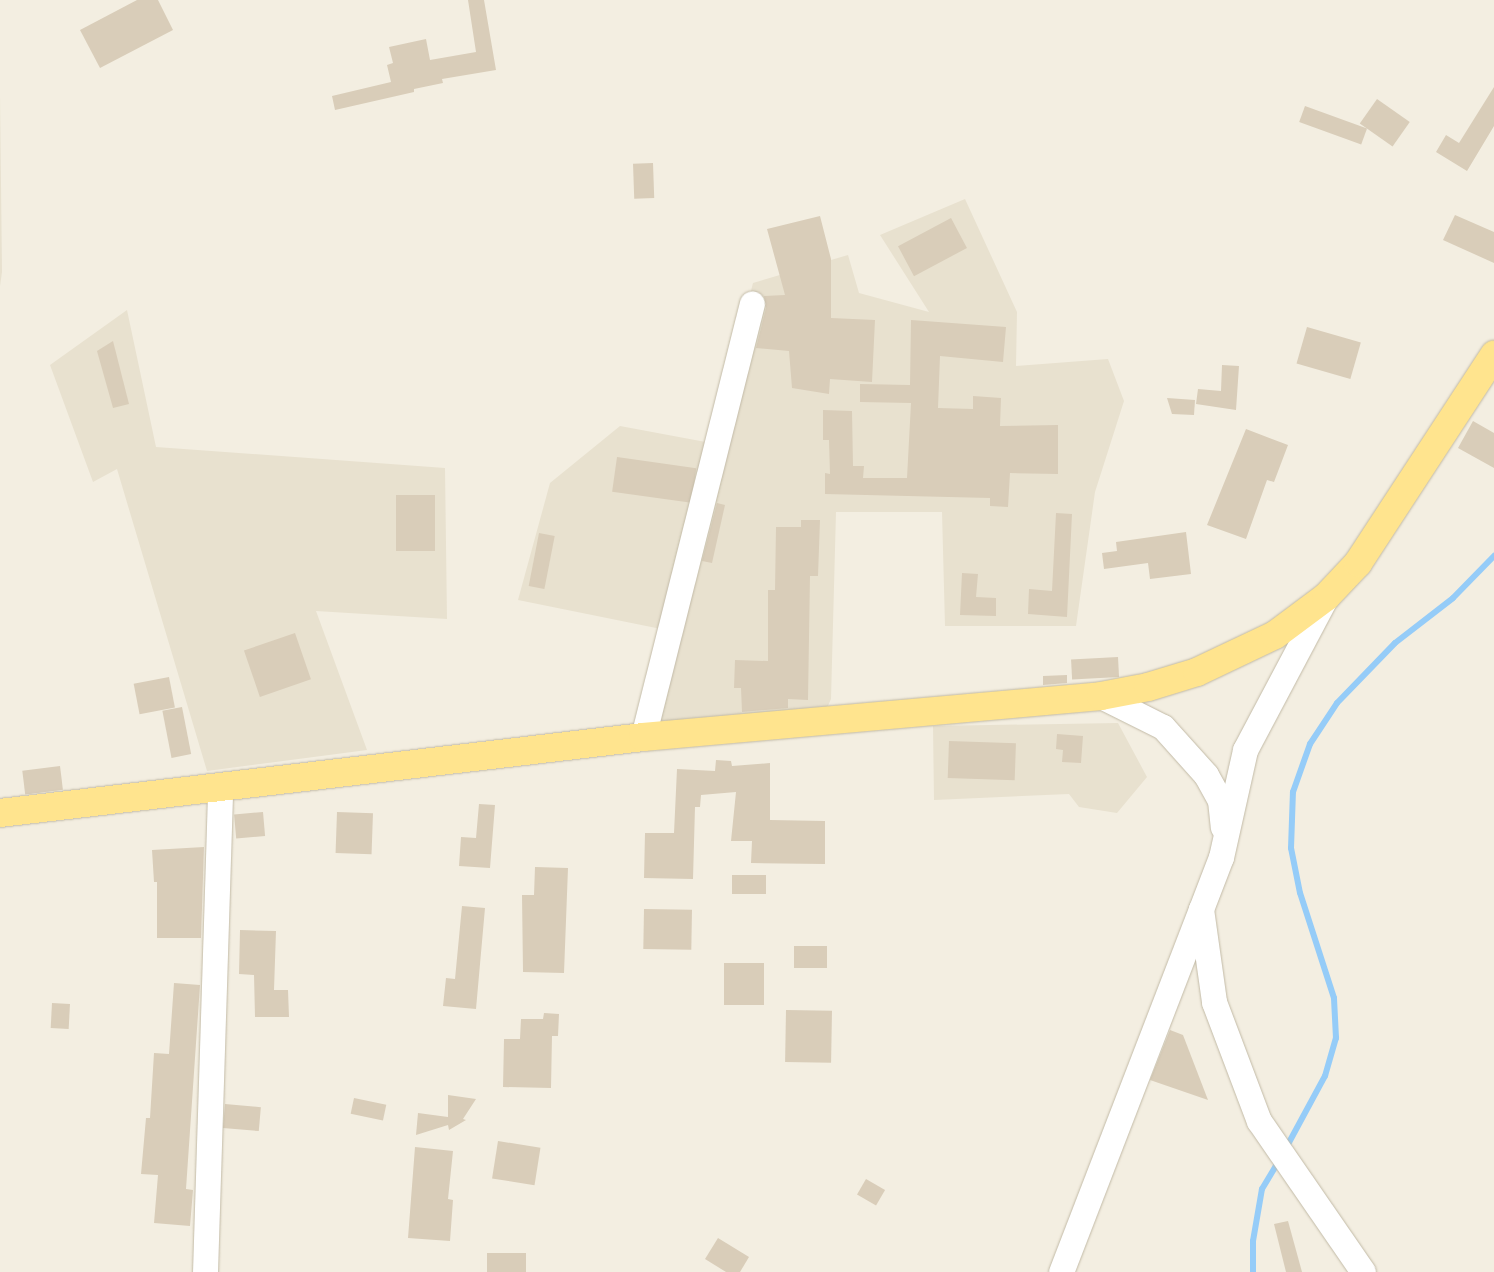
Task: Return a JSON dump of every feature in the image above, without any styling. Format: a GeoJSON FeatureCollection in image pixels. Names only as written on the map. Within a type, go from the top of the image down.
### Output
{"type":"FeatureCollection","features":[{"type":"Feature","properties":{"kind":"main road"},"geometry":{"type":"LineString","coordinates":[[0,813],[220,789],[643,737],[1100,696],[1189,674],[1240,654],[1275,635],[1326,597],[1358,563],[1387,522],[1494,355]]}},
{"type":"Feature","properties":{"kind":"street"},"geometry":{"type":"LineString","coordinates":[[643,737],[752,304]]}},
{"type":"Feature","properties":{"kind":"street"},"geometry":{"type":"LineString","coordinates":[[1062,1272],[1221,857],[1244,750],[1326,597]]}},
{"type":"Feature","properties":{"kind":"street"},"geometry":{"type":"LineString","coordinates":[[1100,696],[1163,728],[1206,775],[1220,800],[1223,817],[1221,857]]}},
{"type":"Feature","properties":{"kind":"street"},"geometry":{"type":"LineString","coordinates":[[205,1272],[220,789]]}},
{"type":"Feature","properties":{"kind":"street"},"geometry":{"type":"LineString","coordinates":[[1201,909],[1214,1002],[1259,1121],[1362,1272]]}},
{"type":"Feature","properties":{"kind":"shaded area"},"geometry":{"type":"Polygon","coordinates":[[[0,96],[2,272],[0,286],[0,96]]]}},
{"type":"Feature","properties":{"kind":"shaded area"},"geometry":{"type":"Polygon","coordinates":[[[965,199],[1017,312],[1016,366],[1108,359],[1124,401],[1095,492],[1076,626],[945,626],[942,512],[836,512],[831,699],[822,719],[652,738],[671,631],[518,600],[550,483],[620,426],[711,443],[753,283],[848,255],[859,293],[929,312],[880,235],[965,199]]]}},
{"type":"Feature","properties":{"kind":"shaded area"},"geometry":{"type":"Polygon","coordinates":[[[127,310],[156,447],[445,468],[447,619],[316,611],[367,750],[207,771],[117,469],[93,482],[50,365],[127,310]]]}},
{"type":"Feature","properties":{"kind":"shaded area"},"geometry":{"type":"Polygon","coordinates":[[[1118,723],[1147,777],[1117,813],[1079,807],[1069,794],[934,800],[933,726],[1118,723]]]}},
{"type":"Feature","properties":{"kind":"building"},"geometry":{"type":"Polygon","coordinates":[[[137,0],[158,0],[173,30],[100,68],[80,30],[137,0]]]}},
{"type":"Feature","properties":{"kind":"building"},"geometry":{"type":"Polygon","coordinates":[[[468,0],[484,0],[496,70],[442,79],[443,83],[414,89],[414,92],[335,110],[332,96],[391,82],[387,65],[393,63],[389,47],[426,39],[430,60],[476,52],[468,0]]]}},
{"type":"Feature","properties":{"kind":"building"},"geometry":{"type":"Polygon","coordinates":[[[1494,87],[1494,126],[1467,171],[1436,152],[1446,135],[1459,143],[1494,87]]]}},
{"type":"Feature","properties":{"kind":"building"},"geometry":{"type":"Polygon","coordinates":[[[1377,99],[1410,122],[1393,147],[1360,124],[1377,99]]]}},
{"type":"Feature","properties":{"kind":"building"},"geometry":{"type":"Polygon","coordinates":[[[1305,106],[1367,129],[1361,145],[1299,122],[1305,106]]]}},
{"type":"Feature","properties":{"kind":"building"},"geometry":{"type":"Polygon","coordinates":[[[653,163],[654,198],[634,199],[633,164],[653,163]]]}},
{"type":"Feature","properties":{"kind":"building"},"geometry":{"type":"Polygon","coordinates":[[[1455,215],[1494,232],[1494,263],[1443,240],[1455,215]]]}},
{"type":"Feature","properties":{"kind":"building"},"geometry":{"type":"Polygon","coordinates":[[[820,216],[831,259],[831,318],[875,320],[872,382],[830,379],[829,394],[792,388],[789,351],[756,348],[766,308],[764,296],[785,295],[767,229],[820,216]]]}},
{"type":"Feature","properties":{"kind":"building"},"geometry":{"type":"Polygon","coordinates":[[[951,218],[967,248],[914,276],[898,246],[951,218]]]}},
{"type":"Feature","properties":{"kind":"building"},"geometry":{"type":"Polygon","coordinates":[[[911,320],[1006,327],[1003,362],[940,356],[938,408],[973,409],[973,396],[1001,398],[1000,426],[1058,425],[1058,474],[1010,473],[1008,507],[990,506],[990,498],[825,494],[825,473],[830,474],[829,440],[823,440],[823,410],[852,411],[853,466],[864,466],[863,478],[907,478],[911,403],[860,402],[860,384],[910,385],[911,320]]]}},
{"type":"Feature","properties":{"kind":"building"},"geometry":{"type":"Polygon","coordinates":[[[1307,327],[1361,342],[1350,379],[1297,364],[1307,327]]]}},
{"type":"Feature","properties":{"kind":"building"},"geometry":{"type":"Polygon","coordinates":[[[113,341],[129,404],[113,408],[97,351],[113,341]]]}},
{"type":"Feature","properties":{"kind":"building"},"geometry":{"type":"Polygon","coordinates":[[[1222,365],[1239,366],[1236,410],[1196,404],[1198,389],[1221,391],[1222,365]]]}},
{"type":"Feature","properties":{"kind":"building"},"geometry":{"type":"Polygon","coordinates":[[[1167,398],[1195,400],[1194,415],[1172,414],[1167,398]]]}},
{"type":"Feature","properties":{"kind":"building"},"geometry":{"type":"Polygon","coordinates":[[[1473,421],[1494,433],[1494,468],[1458,448],[1473,421]]]}},
{"type":"Feature","properties":{"kind":"building"},"geometry":{"type":"Polygon","coordinates":[[[1246,429],[1288,445],[1274,482],[1267,480],[1246,539],[1207,525],[1246,429]]]}},
{"type":"Feature","properties":{"kind":"building"},"geometry":{"type":"Polygon","coordinates":[[[617,457],[696,468],[691,503],[612,492],[617,457]]]}},
{"type":"Feature","properties":{"kind":"building"},"geometry":{"type":"Polygon","coordinates":[[[396,495],[435,495],[435,551],[396,551],[396,495]]]}},
{"type":"Feature","properties":{"kind":"building"},"geometry":{"type":"Polygon","coordinates":[[[717,503],[725,505],[712,563],[702,561],[717,503]]]}},
{"type":"Feature","properties":{"kind":"building"},"geometry":{"type":"Polygon","coordinates":[[[1056,513],[1072,514],[1067,617],[1028,614],[1029,589],[1052,591],[1056,513]]]}},
{"type":"Feature","properties":{"kind":"building"},"geometry":{"type":"Polygon","coordinates":[[[801,520],[820,520],[818,576],[810,576],[808,700],[788,699],[788,708],[742,712],[741,688],[734,688],[735,660],[768,661],[768,590],[775,590],[776,527],[801,527],[801,520]]]}},
{"type":"Feature","properties":{"kind":"building"},"geometry":{"type":"Polygon","coordinates":[[[1186,532],[1191,574],[1150,579],[1148,563],[1104,569],[1102,553],[1117,551],[1116,542],[1186,532]]]}},
{"type":"Feature","properties":{"kind":"building"},"geometry":{"type":"Polygon","coordinates":[[[539,533],[555,536],[544,589],[529,586],[539,533]]]}},
{"type":"Feature","properties":{"kind":"building"},"geometry":{"type":"Polygon","coordinates":[[[962,573],[978,574],[976,597],[996,598],[996,616],[960,615],[962,573]]]}},
{"type":"Feature","properties":{"kind":"building"},"geometry":{"type":"Polygon","coordinates":[[[295,633],[311,679],[260,697],[244,651],[295,633]]]}},
{"type":"Feature","properties":{"kind":"building"},"geometry":{"type":"Polygon","coordinates":[[[1118,657],[1119,677],[1072,679],[1071,659],[1118,657]]]}},
{"type":"Feature","properties":{"kind":"building"},"geometry":{"type":"Polygon","coordinates":[[[1067,675],[1067,683],[1043,685],[1043,676],[1067,675]]]}},
{"type":"Feature","properties":{"kind":"building"},"geometry":{"type":"Polygon","coordinates":[[[169,677],[175,707],[140,714],[134,684],[169,677]]]}},
{"type":"Feature","properties":{"kind":"building"},"geometry":{"type":"Polygon","coordinates":[[[182,707],[191,754],[172,758],[162,711],[182,707]]]}},
{"type":"Feature","properties":{"kind":"building"},"geometry":{"type":"Polygon","coordinates":[[[1057,734],[1083,736],[1081,763],[1062,762],[1063,750],[1056,749],[1057,734]]]}},
{"type":"Feature","properties":{"kind":"building"},"geometry":{"type":"Polygon","coordinates":[[[949,741],[1016,743],[1015,780],[948,778],[949,741]]]}},
{"type":"Feature","properties":{"kind":"building"},"geometry":{"type":"Polygon","coordinates":[[[716,760],[731,761],[732,766],[770,763],[770,820],[825,821],[825,864],[751,863],[752,841],[731,841],[736,792],[701,795],[700,807],[695,807],[693,879],[644,878],[645,833],[674,833],[677,769],[715,771],[716,760]]]}},
{"type":"Feature","properties":{"kind":"building"},"geometry":{"type":"Polygon","coordinates":[[[60,766],[63,790],[25,794],[22,771],[60,766]]]}},
{"type":"Feature","properties":{"kind":"building"},"geometry":{"type":"Polygon","coordinates":[[[479,804],[495,805],[490,868],[459,866],[461,837],[476,838],[479,804]]]}},
{"type":"Feature","properties":{"kind":"building"},"geometry":{"type":"Polygon","coordinates":[[[263,812],[265,836],[236,838],[234,815],[263,812]]]}},
{"type":"Feature","properties":{"kind":"building"},"geometry":{"type":"Polygon","coordinates":[[[337,812],[373,813],[372,854],[336,853],[337,812]]]}},
{"type":"Feature","properties":{"kind":"building"},"geometry":{"type":"Polygon","coordinates":[[[204,847],[201,938],[157,938],[157,882],[154,882],[152,850],[204,847]]]}},
{"type":"Feature","properties":{"kind":"building"},"geometry":{"type":"Polygon","coordinates":[[[535,867],[568,868],[564,973],[523,972],[522,895],[534,895],[535,867]]]}},
{"type":"Feature","properties":{"kind":"building"},"geometry":{"type":"Polygon","coordinates":[[[732,875],[766,875],[766,894],[732,894],[732,875]]]}},
{"type":"Feature","properties":{"kind":"building"},"geometry":{"type":"Polygon","coordinates":[[[462,906],[485,908],[476,1009],[443,1006],[446,978],[455,979],[462,906]]]}},
{"type":"Feature","properties":{"kind":"building"},"geometry":{"type":"Polygon","coordinates":[[[644,909],[692,910],[691,950],[643,949],[644,909]]]}},
{"type":"Feature","properties":{"kind":"building"},"geometry":{"type":"Polygon","coordinates":[[[240,930],[276,931],[274,990],[288,990],[289,1017],[255,1017],[254,975],[239,974],[240,930]]]}},
{"type":"Feature","properties":{"kind":"building"},"geometry":{"type":"Polygon","coordinates":[[[794,946],[827,946],[827,968],[794,968],[794,946]]]}},
{"type":"Feature","properties":{"kind":"building"},"geometry":{"type":"Polygon","coordinates":[[[724,963],[764,963],[764,1005],[724,1005],[724,963]]]}},
{"type":"Feature","properties":{"kind":"building"},"geometry":{"type":"Polygon","coordinates":[[[174,983],[200,985],[186,1189],[193,1190],[190,1226],[154,1223],[158,1175],[141,1174],[146,1118],[150,1118],[154,1053],[169,1054],[174,983]]]}},
{"type":"Feature","properties":{"kind":"building"},"geometry":{"type":"Polygon","coordinates":[[[52,1003],[70,1004],[69,1029],[51,1028],[52,1003]]]}},
{"type":"Feature","properties":{"kind":"building"},"geometry":{"type":"Polygon","coordinates":[[[786,1010],[832,1011],[831,1063],[785,1062],[786,1010]]]}},
{"type":"Feature","properties":{"kind":"building"},"geometry":{"type":"Polygon","coordinates":[[[544,1013],[559,1014],[558,1036],[552,1036],[551,1088],[503,1087],[504,1039],[520,1039],[521,1019],[543,1019],[544,1013]]]}},
{"type":"Feature","properties":{"kind":"building"},"geometry":{"type":"Polygon","coordinates":[[[1170,1030],[1183,1035],[1208,1100],[1150,1080],[1170,1030]]]}},
{"type":"Feature","properties":{"kind":"building"},"geometry":{"type":"Polygon","coordinates":[[[448,1095],[476,1099],[463,1119],[466,1120],[449,1130],[448,1125],[416,1135],[418,1113],[448,1117],[448,1095]]]}},
{"type":"Feature","properties":{"kind":"building"},"geometry":{"type":"Polygon","coordinates":[[[354,1098],[386,1105],[383,1121],[351,1114],[354,1098]]]}},
{"type":"Feature","properties":{"kind":"building"},"geometry":{"type":"Polygon","coordinates":[[[225,1104],[261,1107],[259,1131],[223,1128],[225,1104]]]}},
{"type":"Feature","properties":{"kind":"building"},"geometry":{"type":"Polygon","coordinates":[[[498,1141],[540,1148],[535,1185],[492,1179],[498,1141]]]}},
{"type":"Feature","properties":{"kind":"building"},"geometry":{"type":"Polygon","coordinates":[[[415,1147],[453,1151],[448,1199],[453,1200],[450,1241],[408,1238],[415,1147]]]}},
{"type":"Feature","properties":{"kind":"building"},"geometry":{"type":"Polygon","coordinates":[[[866,1179],[885,1190],[876,1206],[857,1195],[866,1179]]]}},
{"type":"Feature","properties":{"kind":"building"},"geometry":{"type":"Polygon","coordinates":[[[1288,1221],[1302,1272],[1286,1272],[1274,1224],[1288,1221]]]}},
{"type":"Feature","properties":{"kind":"building"},"geometry":{"type":"Polygon","coordinates":[[[718,1238],[749,1257],[740,1272],[726,1272],[705,1259],[718,1238]]]}},
{"type":"Feature","properties":{"kind":"building"},"geometry":{"type":"Polygon","coordinates":[[[487,1253],[526,1253],[526,1272],[487,1272],[487,1253]]]}},
{"type":"Feature","properties":{"kind":"waterway"},"geometry":{"type":"LineString","coordinates":[[1286,1148],[1325,1076],[1336,1038],[1334,998],[1300,893],[1291,848],[1293,792],[1310,744],[1337,703],[1395,643],[1453,598],[1494,556]]}},
{"type":"Feature","properties":{"kind":"waterway"},"geometry":{"type":"LineString","coordinates":[[1253,1272],[1253,1241],[1262,1189],[1280,1159]]}}]}
